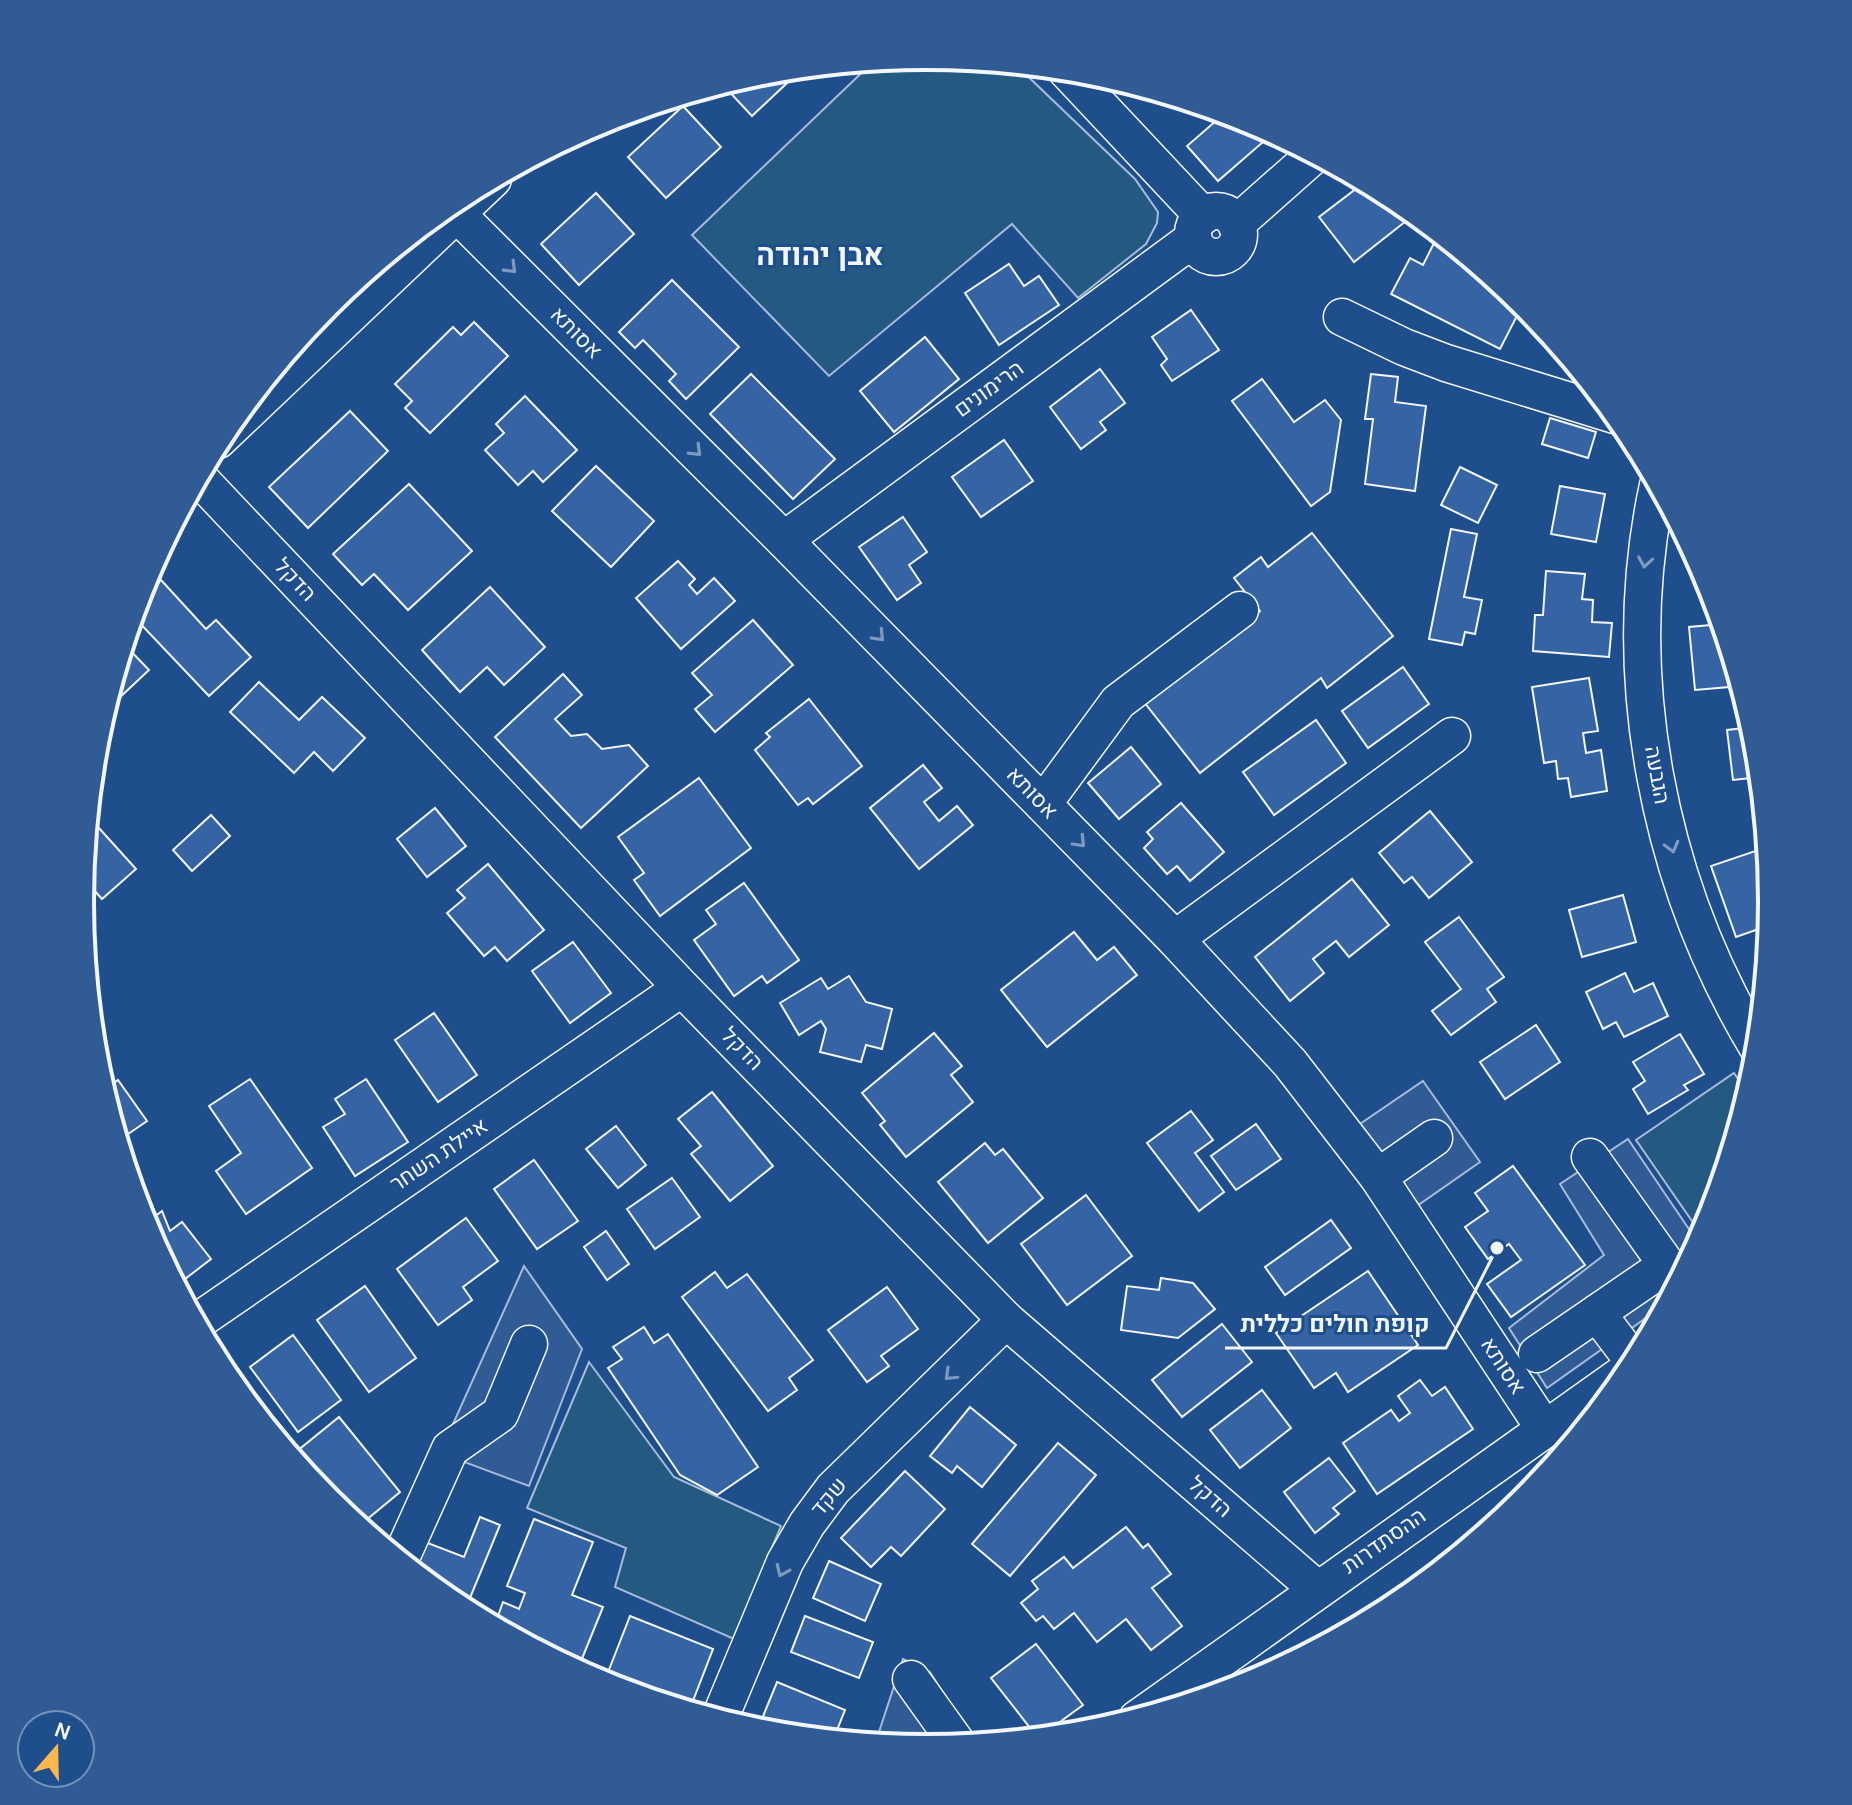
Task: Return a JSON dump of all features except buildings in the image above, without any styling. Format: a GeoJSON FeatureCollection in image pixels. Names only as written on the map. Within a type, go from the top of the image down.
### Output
{"type":"FeatureCollection","features":[{"type":"Feature","properties":{"kind":"street"},"geometry":{"type":"LineString","coordinates":[[1080,85],[1211,226]]}},
{"type":"Feature","properties":{"kind":"street","name":"הרימונים"},"geometry":{"type":"LineString","coordinates":[[784,540],[1211,226],[1304,162]]}},
{"type":"Feature","properties":{"kind":"street","name":"אסותא"},"geometry":{"type":"LineString","coordinates":[[457,214],[784,540],[1175,939],[1290,1063],[1378,1177],[1544,1428]]}},
{"type":"Feature","properties":{"kind":"street"},"geometry":{"type":"LineString","coordinates":[[283,375],[401,257]]}},
{"type":"Feature","properties":{"kind":"street"},"geometry":{"type":"LineString","coordinates":[[1342,317],[1446,363],[1595,409]]}},
{"type":"Feature","properties":{"kind":"street","name":"הדקל"},"geometry":{"type":"LineString","coordinates":[[206,485],[682,988],[1006,1320],[1317,1589]]}},
{"type":"Feature","properties":{"kind":"street","name":"הגבעה"},"geometry":{"type":"LineString","coordinates":[[1655,501],[1643,577],[1642,653],[1649,728],[1661,804],[1683,886],[1708,950],[1748,1029]]}},
{"type":"Feature","properties":{"kind":"street"},"geometry":{"type":"LineString","coordinates":[[1043,804],[1118,702],[1240,610]]}},
{"type":"Feature","properties":{"kind":"street"},"geometry":{"type":"LineString","coordinates":[[1175,939],[1452,736]]}},
{"type":"Feature","properties":{"kind":"street","name":"איילת השחר"},"geometry":{"type":"LineString","coordinates":[[204,1317],[682,988]]}},
{"type":"Feature","properties":{"kind":"street"},"geometry":{"type":"LineString","coordinates":[[1378,1177],[1434,1138]]}},
{"type":"Feature","properties":{"kind":"street"},"geometry":{"type":"LineString","coordinates":[[1537,1354],[1667,1265],[1590,1157]]}},
{"type":"Feature","properties":{"kind":"street"},"geometry":{"type":"LineString","coordinates":[[1597,1313],[1626,1353]]}},
{"type":"Feature","properties":{"kind":"street","name":"שקד"},"geometry":{"type":"LineString","coordinates":[[723,1710],[785,1562],[807,1524],[833,1489],[1006,1320]]}},
{"type":"Feature","properties":{"kind":"street"},"geometry":{"type":"LineString","coordinates":[[404,1551],[450,1449],[500,1414],[529,1344]]}},
{"type":"Feature","properties":{"kind":"street","name":"ההסתדרות"},"geometry":{"type":"LineString","coordinates":[[1163,1700],[1602,1386]]}},
{"type":"Feature","properties":{"kind":"street"},"geometry":{"type":"LineString","coordinates":[[911,1679],[950,1734]]}},
{"type":"Feature","properties":{"kind":"shaded area"},"geometry":{"type":"Polygon","coordinates":[[[926,70],[1028,76],[1135,179],[1158,212],[1157,223],[1146,244],[1078,298],[1012,224],[829,376],[692,235],[861,73],[872,72],[926,70]]]}},
{"type":"Feature","properties":{"kind":"shaded area"},"geometry":{"type":"Polygon","coordinates":[[[1734,1073],[1739,1081],[1714,1170],[1694,1224],[1636,1140],[1734,1073]]]}},
{"type":"Feature","properties":{"kind":"shaded area"},"geometry":{"type":"Polygon","coordinates":[[[1423,1081],[1480,1162],[1414,1208],[1357,1126],[1423,1081]]]}},
{"type":"Feature","properties":{"kind":"shaded area"},"geometry":{"type":"Polygon","coordinates":[[[1628,1139],[1690,1231],[1649,1316],[1547,1388],[1509,1328],[1604,1255],[1560,1184],[1628,1139]]]}},
{"type":"Feature","properties":{"kind":"shaded area"},"geometry":{"type":"Polygon","coordinates":[[[524,1266],[582,1349],[529,1486],[440,1453],[524,1266]]]}},
{"type":"Feature","properties":{"kind":"shaded area"},"geometry":{"type":"Polygon","coordinates":[[[589,1362],[674,1477],[781,1526],[734,1639],[615,1587],[626,1548],[527,1508],[589,1362]]]}},
{"type":"Feature","properties":{"kind":"shaded area"},"geometry":{"type":"Polygon","coordinates":[[[903,1659],[930,1672],[968,1733],[926,1735],[879,1733],[903,1659]]]}},
{"type":"Feature","properties":{"kind":"place","name":"קופת חולים כללית"},"geometry":{"type":"Point","coordinates":[1497,1248]}},
{"type":"Feature","properties":{"kind":"district","name":"אבן יהודה"},"geometry":{"type":"Point","coordinates":[820,255]}}]}
